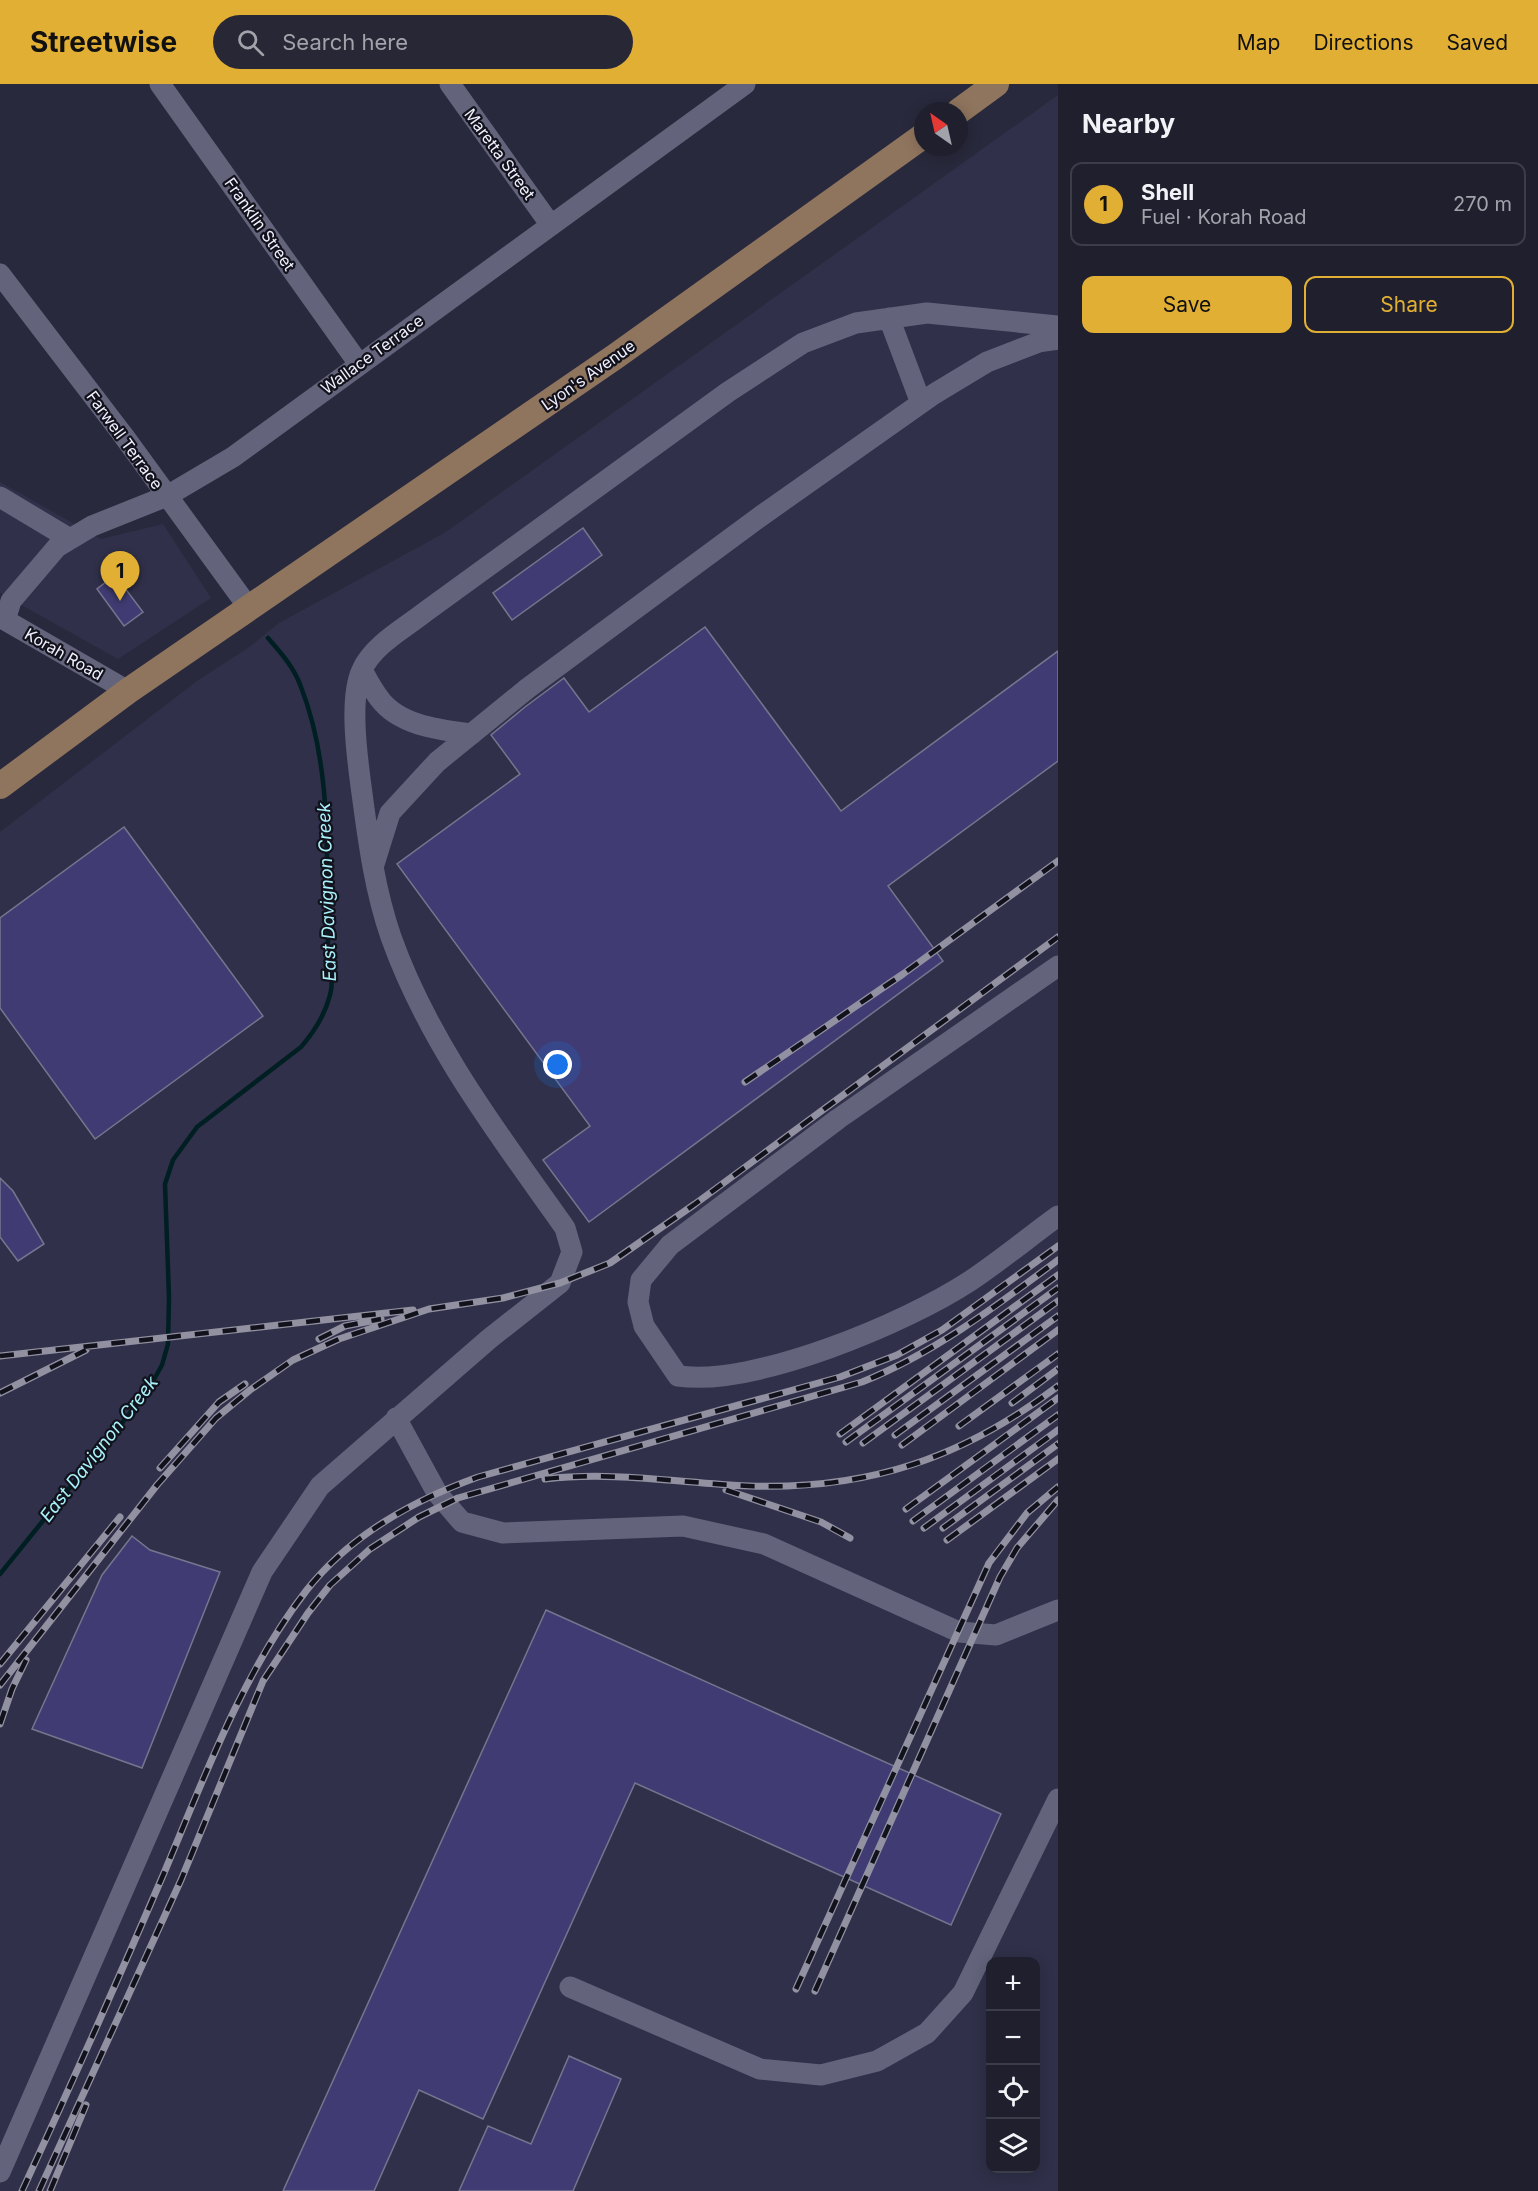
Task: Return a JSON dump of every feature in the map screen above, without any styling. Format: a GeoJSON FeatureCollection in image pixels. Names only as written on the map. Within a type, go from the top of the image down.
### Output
{"type":"FeatureCollection","features":[{"type":"Feature","properties":{"kind":"main road"},"geometry":{"type":"LineString","coordinates":[[968,104],[996,84]]}},
{"type":"Feature","properties":{"kind":"main road","name":"Lyon's Avenue"},"geometry":{"type":"LineString","coordinates":[[249,608],[616,356],[914,142]]}},
{"type":"Feature","properties":{"kind":"main road"},"geometry":{"type":"LineString","coordinates":[[5,776],[249,608]]}},
{"type":"Feature","properties":{"kind":"street","name":"Franklin Street"},"geometry":{"type":"LineString","coordinates":[[160,84],[359,364]]}},
{"type":"Feature","properties":{"kind":"street","name":"Maretta Street"},"geometry":{"type":"LineString","coordinates":[[450,84],[550,224]]}},
{"type":"Feature","properties":{"kind":"street","name":"Wallace Terrace"},"geometry":{"type":"LineString","coordinates":[[2,618],[11,601],[57,547],[92,526],[167,496],[233,457],[739,86]]}},
{"type":"Feature","properties":{"kind":"street","name":"Farwell Terrace"},"geometry":{"type":"LineString","coordinates":[[0,274],[249,608]]}},
{"type":"Feature","properties":{"kind":"street"},"geometry":{"type":"LineString","coordinates":[[0,2172],[262,1572],[320,1486],[489,1339],[560,1283],[572,1252],[565,1228],[467,1088],[429,1023],[391,938],[372,871],[357,756],[355,711],[362,670],[377,650],[425,612],[728,392],[803,343],[856,323],[927,312],[1058,326]]}},
{"type":"Feature","properties":{"kind":"street"},"geometry":{"type":"LineString","coordinates":[[889,318],[921,404]]}},
{"type":"Feature","properties":{"kind":"street"},"geometry":{"type":"LineString","coordinates":[[372,871],[390,813],[437,762],[528,688],[761,516],[921,404],[987,362],[1039,342],[1058,339]]}},
{"type":"Feature","properties":{"kind":"street"},"geometry":{"type":"LineString","coordinates":[[0,497],[70,539]]}},
{"type":"Feature","properties":{"kind":"street","name":"Korah Road"},"geometry":{"type":"LineString","coordinates":[[2,618],[128,692]]}},
{"type":"Feature","properties":{"kind":"street"},"geometry":{"type":"LineString","coordinates":[[362,670],[380,700],[402,716],[429,728],[472,734]]}},
{"type":"Feature","properties":{"kind":"street"},"geometry":{"type":"LineString","coordinates":[[1058,966],[838,1119],[670,1245],[641,1280],[638,1302],[644,1326],[678,1376],[700,1379],[771,1366],[866,1335],[969,1282],[1058,1216]]}},
{"type":"Feature","properties":{"kind":"street"},"geometry":{"type":"LineString","coordinates":[[396,1418],[437,1493],[462,1522],[503,1533],[684,1526],[764,1544],[959,1632],[974,1635],[996,1635],[1058,1610]]}},
{"type":"Feature","properties":{"kind":"street"},"geometry":{"type":"LineString","coordinates":[[570,1987],[760,2069],[821,2075],[877,2061],[927,2033],[963,1993],[1058,1799]]}},
{"type":"Feature","properties":{"kind":"shaded area"},"geometry":{"type":"Polygon","coordinates":[[[1058,95],[1058,2191],[0,2191],[0,832],[197,681],[248,648],[279,623],[446,532],[1058,95]]]}},
{"type":"Feature","properties":{"kind":"shaded area"},"geometry":{"type":"Polygon","coordinates":[[[0,482],[101,539],[163,524],[211,598],[118,659],[0,593],[0,482]]]}},
{"type":"Feature","properties":{"kind":"building"},"geometry":{"type":"Polygon","coordinates":[[[583,528],[602,555],[512,620],[493,593],[583,528]]]}},
{"type":"Feature","properties":{"kind":"building"},"geometry":{"type":"Polygon","coordinates":[[[115,575],[143,612],[124,626],[97,589],[115,575]]]}},
{"type":"Feature","properties":{"kind":"building"},"geometry":{"type":"Polygon","coordinates":[[[705,627],[841,811],[1058,651],[1058,761],[888,886],[943,961],[589,1222],[543,1160],[590,1126],[397,864],[520,774],[491,735],[525,707],[564,678],[589,712],[705,627]]]}},
{"type":"Feature","properties":{"kind":"building"},"geometry":{"type":"Polygon","coordinates":[[[124,827],[263,1016],[95,1139],[0,1008],[0,918],[124,827]]]}},
{"type":"Feature","properties":{"kind":"building"},"geometry":{"type":"Polygon","coordinates":[[[0,1178],[13,1191],[44,1244],[18,1261],[0,1237],[0,1178]]]}},
{"type":"Feature","properties":{"kind":"building"},"geometry":{"type":"Polygon","coordinates":[[[132,1536],[150,1550],[220,1572],[142,1768],[32,1729],[102,1575],[132,1536]]]}},
{"type":"Feature","properties":{"kind":"building"},"geometry":{"type":"Polygon","coordinates":[[[546,1610],[1001,1814],[951,1925],[635,1783],[483,2119],[419,2090],[374,2191],[283,2191],[546,1610]]]}},
{"type":"Feature","properties":{"kind":"building"},"geometry":{"type":"Polygon","coordinates":[[[569,2056],[621,2079],[573,2191],[459,2191],[488,2126],[531,2144],[569,2056]]]}},
{"type":"Feature","properties":{"kind":"waterway","name":"East Davignon Creek"},"geometry":{"type":"LineString","coordinates":[[0,1574],[147,1392],[162,1365],[168,1344],[169,1297],[165,1184],[173,1160],[197,1127],[301,1047],[318,1023],[330,995],[332,983],[328,946],[326,815],[318,750],[311,718],[295,673],[268,638]]}},
{"type":"Feature","properties":{"kind":"railway"},"geometry":{"type":"LineString","coordinates":[[745,1082],[903,974],[1058,861]]}},
{"type":"Feature","properties":{"kind":"railway"},"geometry":{"type":"LineString","coordinates":[[0,1685],[157,1485],[216,1418],[250,1390],[293,1360],[339,1339],[429,1309],[503,1298],[560,1283],[610,1263],[695,1204],[1058,937]]}},
{"type":"Feature","properties":{"kind":"railway"},"geometry":{"type":"LineString","coordinates":[[22,2191],[129,1953],[210,1763],[244,1691],[283,1622],[323,1571],[342,1553],[384,1522],[407,1509],[478,1477],[840,1377],[897,1355],[942,1330],[1058,1246]]}},
{"type":"Feature","properties":{"kind":"railway"},"geometry":{"type":"LineString","coordinates":[[39,2191],[181,1880],[263,1681],[308,1613],[330,1585],[370,1549],[419,1517],[458,1498],[862,1382],[889,1370],[963,1328],[1058,1260]]}},
{"type":"Feature","properties":{"kind":"railway"},"geometry":{"type":"LineString","coordinates":[[840,1434],[1058,1275]]}},
{"type":"Feature","properties":{"kind":"railway"},"geometry":{"type":"LineString","coordinates":[[846,1442],[1058,1288]]}},
{"type":"Feature","properties":{"kind":"railway"},"geometry":{"type":"LineString","coordinates":[[863,1443],[1058,1301]]}},
{"type":"Feature","properties":{"kind":"railway"},"geometry":{"type":"LineString","coordinates":[[0,1356],[413,1310]]}},
{"type":"Feature","properties":{"kind":"railway"},"geometry":{"type":"LineString","coordinates":[[895,1435],[1058,1316]]}},
{"type":"Feature","properties":{"kind":"railway"},"geometry":{"type":"LineString","coordinates":[[319,1339],[345,1326],[381,1319]]}},
{"type":"Feature","properties":{"kind":"railway"},"geometry":{"type":"LineString","coordinates":[[902,1445],[1058,1330]]}},
{"type":"Feature","properties":{"kind":"railway"},"geometry":{"type":"LineString","coordinates":[[0,1393],[86,1350]]}},
{"type":"Feature","properties":{"kind":"railway"},"geometry":{"type":"LineString","coordinates":[[959,1426],[1058,1354]]}},
{"type":"Feature","properties":{"kind":"railway"},"geometry":{"type":"LineString","coordinates":[[1012,1403],[1058,1369]]}},
{"type":"Feature","properties":{"kind":"railway"},"geometry":{"type":"LineString","coordinates":[[160,1468],[219,1402],[245,1384]]}},
{"type":"Feature","properties":{"kind":"railway"},"geometry":{"type":"LineString","coordinates":[[545,1479],[596,1476],[749,1486],[793,1486],[874,1475],[950,1450],[986,1433],[1058,1386]]}},
{"type":"Feature","properties":{"kind":"railway"},"geometry":{"type":"LineString","coordinates":[[906,1509],[1058,1398]]}},
{"type":"Feature","properties":{"kind":"railway"},"geometry":{"type":"LineString","coordinates":[[913,1521],[1058,1415]]}},
{"type":"Feature","properties":{"kind":"railway"},"geometry":{"type":"LineString","coordinates":[[924,1528],[1058,1430]]}},
{"type":"Feature","properties":{"kind":"railway"},"geometry":{"type":"LineString","coordinates":[[943,1528],[1058,1444]]}},
{"type":"Feature","properties":{"kind":"railway"},"geometry":{"type":"LineString","coordinates":[[947,1540],[1058,1459]]}},
{"type":"Feature","properties":{"kind":"railway"},"geometry":{"type":"LineString","coordinates":[[796,1989],[989,1563],[1027,1513],[1058,1487]]}},
{"type":"Feature","properties":{"kind":"railway"},"geometry":{"type":"LineString","coordinates":[[726,1490],[821,1522],[850,1538]]}},
{"type":"Feature","properties":{"kind":"railway"},"geometry":{"type":"LineString","coordinates":[[815,1991],[1000,1577],[1017,1548],[1058,1500]]}},
{"type":"Feature","properties":{"kind":"railway"},"geometry":{"type":"LineString","coordinates":[[0,1664],[120,1517]]}},
{"type":"Feature","properties":{"kind":"railway"},"geometry":{"type":"LineString","coordinates":[[0,1724],[12,1689],[26,1660]]}},
{"type":"Feature","properties":{"kind":"railway"},"geometry":{"type":"LineString","coordinates":[[50,2191],[86,2105]]}},
{"type":"Feature","properties":{"kind":"place","name":"Shell"},"geometry":{"type":"Point","coordinates":[120,601]}}]}
